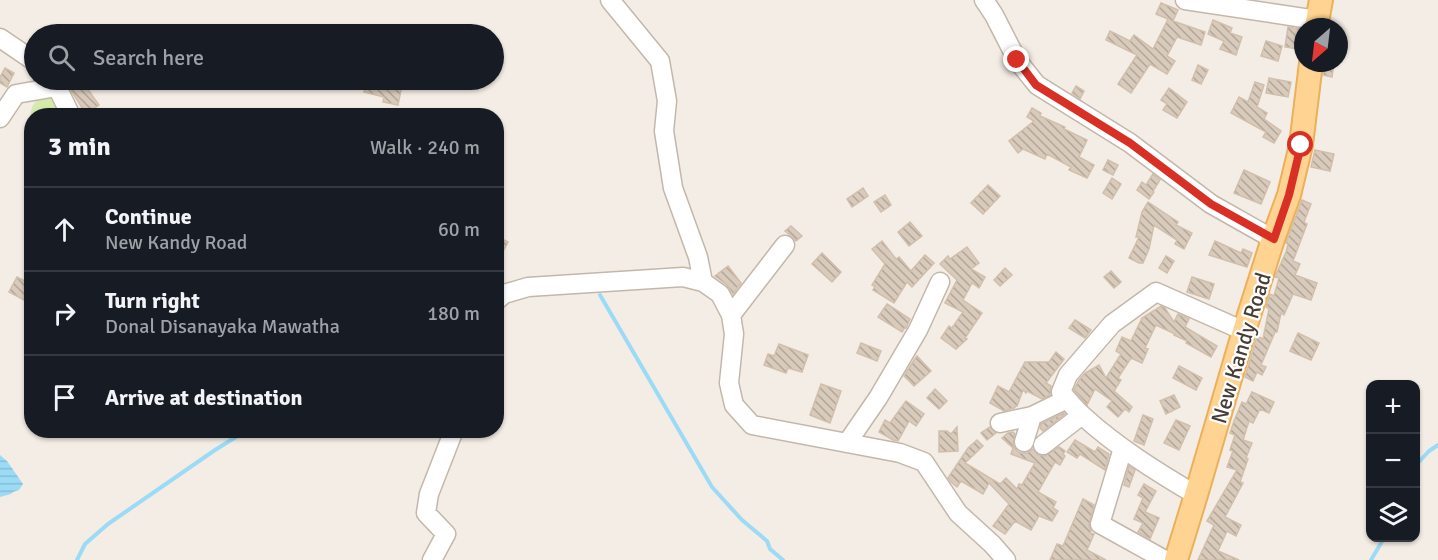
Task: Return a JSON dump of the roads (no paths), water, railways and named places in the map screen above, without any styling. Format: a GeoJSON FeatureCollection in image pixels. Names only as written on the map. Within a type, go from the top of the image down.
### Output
{"type":"FeatureCollection","features":[{"type":"Feature","properties":{"kind":"main road","name":"New Kandy Road"},"geometry":{"type":"LineString","coordinates":[[1176,560],[1244,331],[1289,195],[1301,145],[1310,72]]}},
{"type":"Feature","properties":{"kind":"street"},"geometry":{"type":"LineString","coordinates":[[610,0],[660,61],[667,100],[664,131],[674,188],[698,257],[703,282]]}},
{"type":"Feature","properties":{"kind":"street"},"geometry":{"type":"LineString","coordinates":[[984,0],[1017,60],[1036,85],[1130,143],[1211,204],[1274,239]]}},
{"type":"Feature","properties":{"kind":"street"},"geometry":{"type":"LineString","coordinates":[[1185,0],[1318,16]]}},
{"type":"Feature","properties":{"kind":"street"},"geometry":{"type":"LineString","coordinates":[[0,38],[24,55]]}},
{"type":"Feature","properties":{"kind":"street"},"geometry":{"type":"LineString","coordinates":[[0,118],[16,94],[30,90]]}},
{"type":"Feature","properties":{"kind":"street"},"geometry":{"type":"LineString","coordinates":[[58,90],[67,108]]}},
{"type":"Feature","properties":{"kind":"street"},"geometry":{"type":"LineString","coordinates":[[731,315],[785,245]]}},
{"type":"Feature","properties":{"kind":"street"},"geometry":{"type":"LineString","coordinates":[[504,294],[528,287],[683,277],[703,282],[720,294],[731,315],[734,334],[729,383],[734,405],[752,425],[900,453],[924,462],[958,513],[1006,560]]}},
{"type":"Feature","properties":{"kind":"street"},"geometry":{"type":"LineString","coordinates":[[847,443],[878,398],[912,340],[940,282]]}},
{"type":"Feature","properties":{"kind":"street"},"geometry":{"type":"LineString","coordinates":[[1196,495],[1123,448],[1082,415],[1061,392],[1068,375],[1112,324],[1156,292],[1244,331]]}},
{"type":"Feature","properties":{"kind":"street"},"geometry":{"type":"LineString","coordinates":[[1000,423],[1032,416],[1067,399]]}},
{"type":"Feature","properties":{"kind":"street"},"geometry":{"type":"LineString","coordinates":[[1043,444],[1082,415]]}},
{"type":"Feature","properties":{"kind":"street"},"geometry":{"type":"LineString","coordinates":[[1024,442],[1032,416]]}},
{"type":"Feature","properties":{"kind":"street"},"geometry":{"type":"LineString","coordinates":[[432,560],[446,534],[426,513],[429,494],[451,438]]}},
{"type":"Feature","properties":{"kind":"street"},"geometry":{"type":"LineString","coordinates":[[1123,448],[1100,524],[1165,560]]}},
{"type":"Feature","properties":{"kind":"water"},"geometry":{"type":"Polygon","coordinates":[[[0,455],[23,484],[19,490],[0,497],[0,455]]]}},
{"type":"Feature","properties":{"kind":"waterway"},"geometry":{"type":"LineString","coordinates":[[600,295],[712,487],[783,560]]}},
{"type":"Feature","properties":{"kind":"waterway"},"geometry":{"type":"LineString","coordinates":[[77,560],[85,544],[108,524],[234,438]]}},
{"type":"Feature","properties":{"kind":"waterway"},"geometry":{"type":"LineString","coordinates":[[1420,461],[1438,445]]}},
{"type":"Feature","properties":{"kind":"waterway"},"geometry":{"type":"LineString","coordinates":[[1371,560],[1382,542]]}}]}
